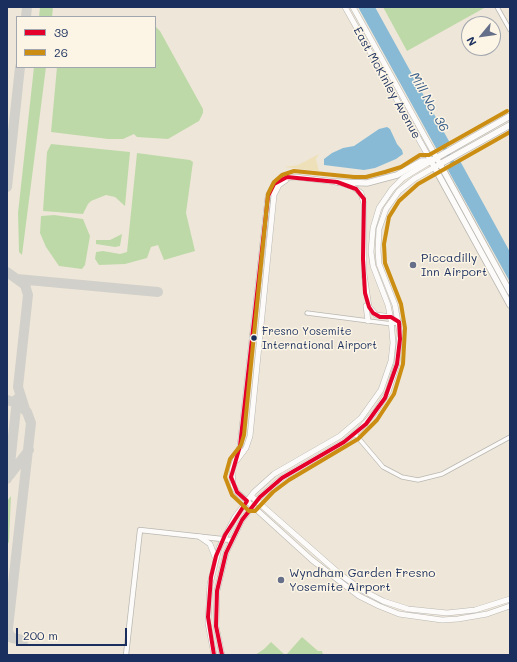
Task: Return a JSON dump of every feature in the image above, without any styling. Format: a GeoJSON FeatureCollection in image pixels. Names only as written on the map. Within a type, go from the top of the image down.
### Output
{"type":"FeatureCollection","features":[{"type":"Feature","properties":{"kind":"main road","name":"East McKinley Avenue"},"geometry":{"type":"LineString","coordinates":[[345,7],[510,305]]}},
{"type":"Feature","properties":{"kind":"main road","name":"East McKinley Avenue"},"geometry":{"type":"LineString","coordinates":[[353,7],[437,157],[510,293]]}},
{"type":"Feature","properties":{"kind":"main road"},"geometry":{"type":"LineString","coordinates":[[355,434],[356,428],[376,404],[391,362],[393,343],[391,317],[372,259],[371,243],[374,221],[383,201],[397,183],[430,161],[510,116]]}},
{"type":"Feature","properties":{"kind":"main road"},"geometry":{"type":"LineString","coordinates":[[221,655],[216,626],[216,599],[221,567],[231,540],[252,506],[288,474],[355,434],[372,417],[390,385],[399,350],[398,322],[394,300],[380,264],[378,250],[380,228],[386,209],[399,191],[410,181],[510,125]]}},
{"type":"Feature","properties":{"kind":"main road"},"geometry":{"type":"LineString","coordinates":[[430,161],[422,161],[396,175],[377,181],[360,183],[337,182],[295,177],[278,181],[269,192],[240,446],[232,477],[233,485],[237,492],[252,506],[335,579],[369,602],[399,614],[415,617],[458,620],[487,614],[510,606]]}},
{"type":"Feature","properties":{"kind":"main road"},"geometry":{"type":"LineString","coordinates":[[235,462],[246,448],[250,436],[274,195],[282,182],[295,177]]}},
{"type":"Feature","properties":{"kind":"main road"},"geometry":{"type":"LineString","coordinates":[[337,182],[356,188],[364,199],[363,259],[368,321]]}},
{"type":"Feature","properties":{"kind":"main road"},"geometry":{"type":"LineString","coordinates":[[482,255],[488,260],[510,293]]}},
{"type":"Feature","properties":{"kind":"main road"},"geometry":{"type":"LineString","coordinates":[[365,294],[373,314],[380,317],[391,317],[398,322]]}},
{"type":"Feature","properties":{"kind":"main road"},"geometry":{"type":"LineString","coordinates":[[257,296],[265,297]]}},
{"type":"Feature","properties":{"kind":"main road"},"geometry":{"type":"LineString","coordinates":[[214,655],[208,617],[210,584],[216,558],[223,539],[235,517],[251,496],[265,482],[283,468],[350,429],[366,413],[379,394]]}},
{"type":"Feature","properties":{"kind":"main road"},"geometry":{"type":"LineString","coordinates":[[251,496],[340,573],[362,590],[383,601],[408,609],[447,613],[475,610],[510,599]]}},
{"type":"Feature","properties":{"kind":"main road"},"geometry":{"type":"LineString","coordinates":[[200,537],[210,544],[216,558]]}},
{"type":"Feature","properties":{"kind":"main road"},"geometry":{"type":"LineString","coordinates":[[208,617],[215,647],[221,655]]}},
{"type":"Feature","properties":{"kind":"street"},"geometry":{"type":"LineString","coordinates":[[497,7],[510,30]]}},
{"type":"Feature","properties":{"kind":"street"},"geometry":{"type":"LineString","coordinates":[[307,313],[392,324],[398,322]]}},
{"type":"Feature","properties":{"kind":"street"},"geometry":{"type":"LineString","coordinates":[[355,434],[383,467],[402,477],[418,480],[442,474],[510,437]]}},
{"type":"Feature","properties":{"kind":"street"},"geometry":{"type":"LineString","coordinates":[[126,655],[140,530],[231,540]]}},
{"type":"Feature","properties":{"kind":"street"},"geometry":{"type":"LineString","coordinates":[[335,579],[340,573]]}},
{"type":"Feature","properties":{"kind":"green space"},"geometry":{"type":"Polygon","coordinates":[[[40,7],[53,7],[52,16],[39,16],[40,7]]]}},
{"type":"Feature","properties":{"kind":"green space"},"geometry":{"type":"Polygon","coordinates":[[[383,7],[486,7],[470,16],[461,16],[461,21],[407,51],[383,7]]]}},
{"type":"Feature","properties":{"kind":"green space"},"geometry":{"type":"Polygon","coordinates":[[[156,27],[160,31],[203,109],[203,113],[199,121],[168,139],[137,137],[134,134],[123,139],[108,139],[51,132],[57,68],[156,68],[156,27]]]}},
{"type":"Feature","properties":{"kind":"green space"},"geometry":{"type":"Polygon","coordinates":[[[34,68],[46,68],[22,255],[19,252],[18,213],[34,68]]]}},
{"type":"Feature","properties":{"kind":"green space"},"geometry":{"type":"Polygon","coordinates":[[[51,144],[130,152],[125,206],[115,197],[106,195],[91,201],[83,214],[43,211],[47,152],[51,144]]]}},
{"type":"Feature","properties":{"kind":"green space"},"geometry":{"type":"Polygon","coordinates":[[[137,153],[190,160],[193,162],[186,213],[195,251],[164,260],[158,245],[151,247],[147,258],[125,264],[99,265],[95,259],[96,252],[103,251],[120,254],[127,252],[137,153]]]}},
{"type":"Feature","properties":{"kind":"green space"},"geometry":{"type":"Polygon","coordinates":[[[54,215],[83,219],[90,236],[85,265],[82,269],[59,266],[46,247],[40,233],[41,216],[54,215]]]}},
{"type":"Feature","properties":{"kind":"green space"},"geometry":{"type":"Polygon","coordinates":[[[122,234],[120,246],[115,247],[96,244],[96,240],[110,240],[122,234]]]}},
{"type":"Feature","properties":{"kind":"green space"},"geometry":{"type":"Polygon","coordinates":[[[11,496],[9,542],[7,545],[7,501],[11,496]]]}},
{"type":"Feature","properties":{"kind":"green space"},"geometry":{"type":"Polygon","coordinates":[[[302,637],[318,651],[322,651],[323,655],[286,655],[302,637]]]}},
{"type":"Feature","properties":{"kind":"green space"},"geometry":{"type":"Polygon","coordinates":[[[271,642],[285,655],[255,655],[264,649],[271,642]]]}},
{"type":"Feature","properties":{"kind":"sand"},"geometry":{"type":"Polygon","coordinates":[[[319,154],[316,159],[319,171],[284,167],[298,165],[319,154]]]}},
{"type":"Feature","properties":{"kind":"water"},"geometry":{"type":"Polygon","coordinates":[[[358,7],[375,7],[450,143],[447,146],[440,150],[436,148],[358,7]]]}},
{"type":"Feature","properties":{"kind":"water"},"geometry":{"type":"Polygon","coordinates":[[[387,127],[390,129],[397,144],[402,150],[403,154],[396,159],[375,168],[364,170],[324,165],[324,159],[332,153],[343,148],[354,146],[379,129],[387,127]]]}},
{"type":"Feature","properties":{"kind":"water"},"geometry":{"type":"Polygon","coordinates":[[[459,159],[510,252],[510,282],[448,170],[449,164],[459,159]]]}},
{"type":"Feature","properties":{"kind":"waterway","name":"Mill No. 36"},"geometry":{"type":"LineString","coordinates":[[442,143],[455,167]]}},
{"type":"Feature","properties":{"kind":"taxiway"},"geometry":{"type":"LineString","coordinates":[[26,16],[27,7]]}},
{"type":"Feature","properties":{"kind":"taxiway"},"geometry":{"type":"LineString","coordinates":[[7,187],[20,68]]}},
{"type":"Feature","properties":{"kind":"taxiway"},"geometry":{"type":"LineString","coordinates":[[7,272],[25,285],[28,295],[18,387],[25,409]]}},
{"type":"Feature","properties":{"kind":"taxiway"},"geometry":{"type":"LineString","coordinates":[[17,279],[158,292]]}},
{"type":"Feature","properties":{"kind":"taxiway"},"geometry":{"type":"LineString","coordinates":[[7,479],[9,474],[17,399]]}},
{"type":"Feature","properties":{"kind":"taxiway"},"geometry":{"type":"LineString","coordinates":[[7,400],[17,403],[27,412],[31,423],[7,637]]}},
{"type":"Feature","properties":{"kind":"taxiway"},"geometry":{"type":"LineString","coordinates":[[9,476],[29,450]]}},
{"type":"Feature","properties":{"kind":"taxiway"},"geometry":{"type":"LineString","coordinates":[[8,632],[12,638],[24,640]]}},
{"type":"Feature","properties":{"kind":"transit line","name":"26"},"geometry":{"type":"LineString","coordinates":[[507,111],[429,155],[420,155],[401,167],[385,172],[366,177],[354,177],[294,171],[282,175],[274,182],[268,194],[244,435],[241,445],[230,459],[225,477],[232,495],[249,511],[255,511],[273,492],[289,480],[358,439],[377,420],[394,394],[403,364],[405,328],[401,304],[385,263],[384,244],[389,217],[399,201],[418,184],[510,132]]}},
{"type":"Feature","properties":{"kind":"transit line","name":"39"},"geometry":{"type":"LineString","coordinates":[[214,655],[208,617],[211,577],[216,556],[225,535],[247,501],[237,492],[231,477],[240,446],[268,196],[274,184],[287,177],[337,182],[356,189],[364,199],[363,259],[365,293],[369,307],[373,313],[380,317],[391,317],[399,322],[400,339],[397,364],[385,398],[366,424],[344,442],[282,478],[260,497],[242,520],[226,553],[217,591],[216,626],[222,655]]}},
{"type":"Feature","properties":{"kind":"place","name":"Piccadilly Inn Airport"},"geometry":{"type":"Point","coordinates":[413,265]}},
{"type":"Feature","properties":{"kind":"place","name":"Fresno Yosemite International Airport"},"geometry":{"type":"Point","coordinates":[254,338]}},
{"type":"Feature","properties":{"kind":"place","name":"Wyndham Garden Fresno Yosemite Airport"},"geometry":{"type":"Point","coordinates":[281,580]}}]}
